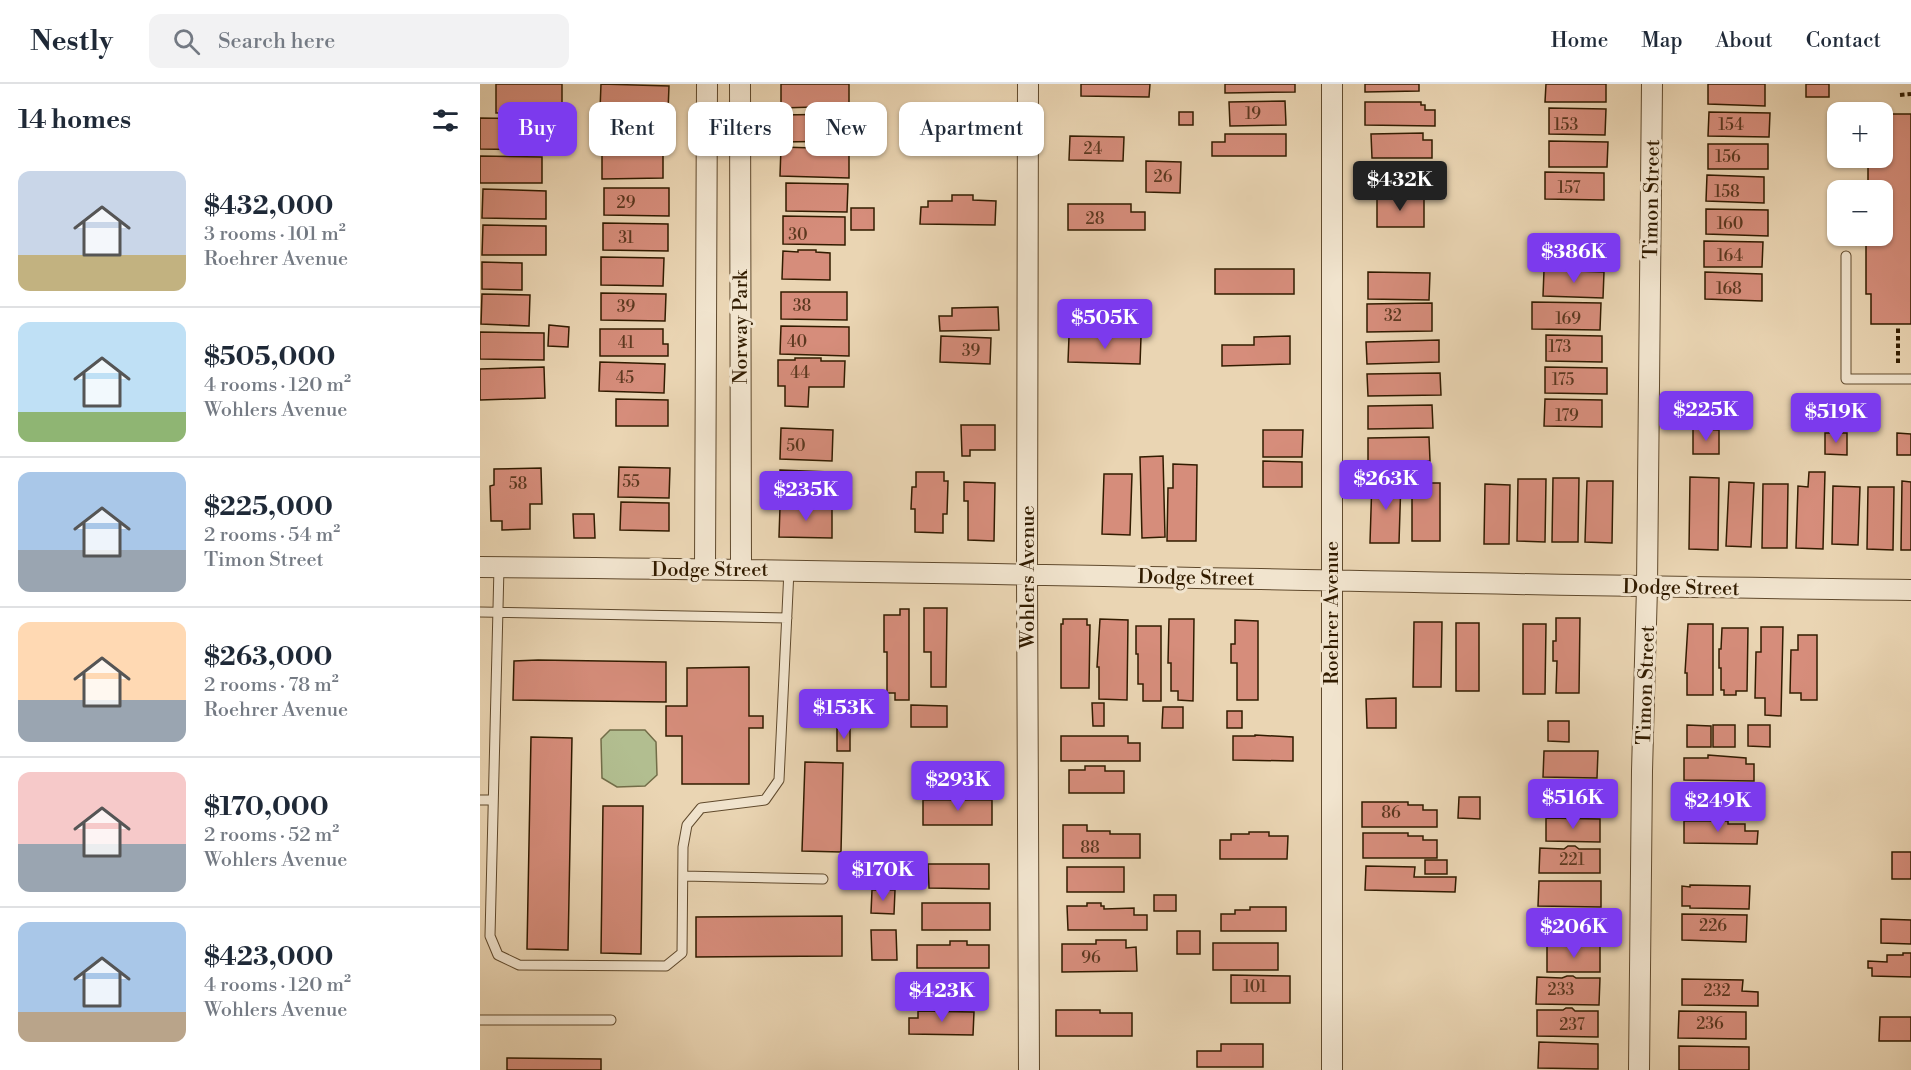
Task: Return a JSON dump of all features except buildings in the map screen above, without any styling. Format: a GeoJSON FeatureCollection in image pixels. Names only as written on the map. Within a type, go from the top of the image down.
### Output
{"type":"FeatureCollection","features":[{"type":"Feature","properties":{"kind":"street","name":"Norway Park"},"geometry":{"type":"LineString","coordinates":[[705,569],[707,84]]}},
{"type":"Feature","properties":{"kind":"street","name":"Norway Park"},"geometry":{"type":"LineString","coordinates":[[740,84],[741,569]]}},
{"type":"Feature","properties":{"kind":"street","name":"Wohlers Avenue"},"geometry":{"type":"LineString","coordinates":[[1028,84],[1029,1070]]}},
{"type":"Feature","properties":{"kind":"street","name":"Roehrer Avenue"},"geometry":{"type":"LineString","coordinates":[[1332,84],[1332,1070]]}},
{"type":"Feature","properties":{"kind":"street","name":"Timon Street"},"geometry":{"type":"LineString","coordinates":[[1639,1070],[1652,84]]}},
{"type":"Feature","properties":{"kind":"street"},"geometry":{"type":"LineString","coordinates":[[706,207],[739,208]]}},
{"type":"Feature","properties":{"kind":"street","name":"Dodge Street"},"geometry":{"type":"LineString","coordinates":[[489,567],[741,569],[1911,590]]}},
{"type":"Feature","properties":{"kind":"lane"},"geometry":{"type":"LineString","coordinates":[[1846,256],[1846,379],[1911,379]]}},
{"type":"Feature","properties":{"kind":"lane"},"geometry":{"type":"LineString","coordinates":[[489,567],[498,612],[490,936],[498,956],[519,965],[666,966],[682,953],[683,848],[687,825],[701,808],[765,800],[779,780],[789,570]]}},
{"type":"Feature","properties":{"kind":"lane"},"geometry":{"type":"LineString","coordinates":[[480,612],[787,618]]}},
{"type":"Feature","properties":{"kind":"lane"},"geometry":{"type":"LineString","coordinates":[[480,800],[493,800]]}},
{"type":"Feature","properties":{"kind":"lane"},"geometry":{"type":"LineString","coordinates":[[683,876],[823,879]]}},
{"type":"Feature","properties":{"kind":"lane"},"geometry":{"type":"LineString","coordinates":[[480,1020],[611,1020]]}},
{"type":"Feature","properties":{"kind":"path"},"geometry":{"type":"LineString","coordinates":[[1900,94],[1911,94]]}},
{"type":"Feature","properties":{"kind":"path"},"geometry":{"type":"LineString","coordinates":[[1898,326],[1898,379]]}},
{"type":"Feature","properties":{"kind":"green space"},"geometry":{"type":"Polygon","coordinates":[[[610,730],[645,730],[656,742],[657,775],[645,786],[617,787],[602,778],[601,739],[610,730]]]}}]}
